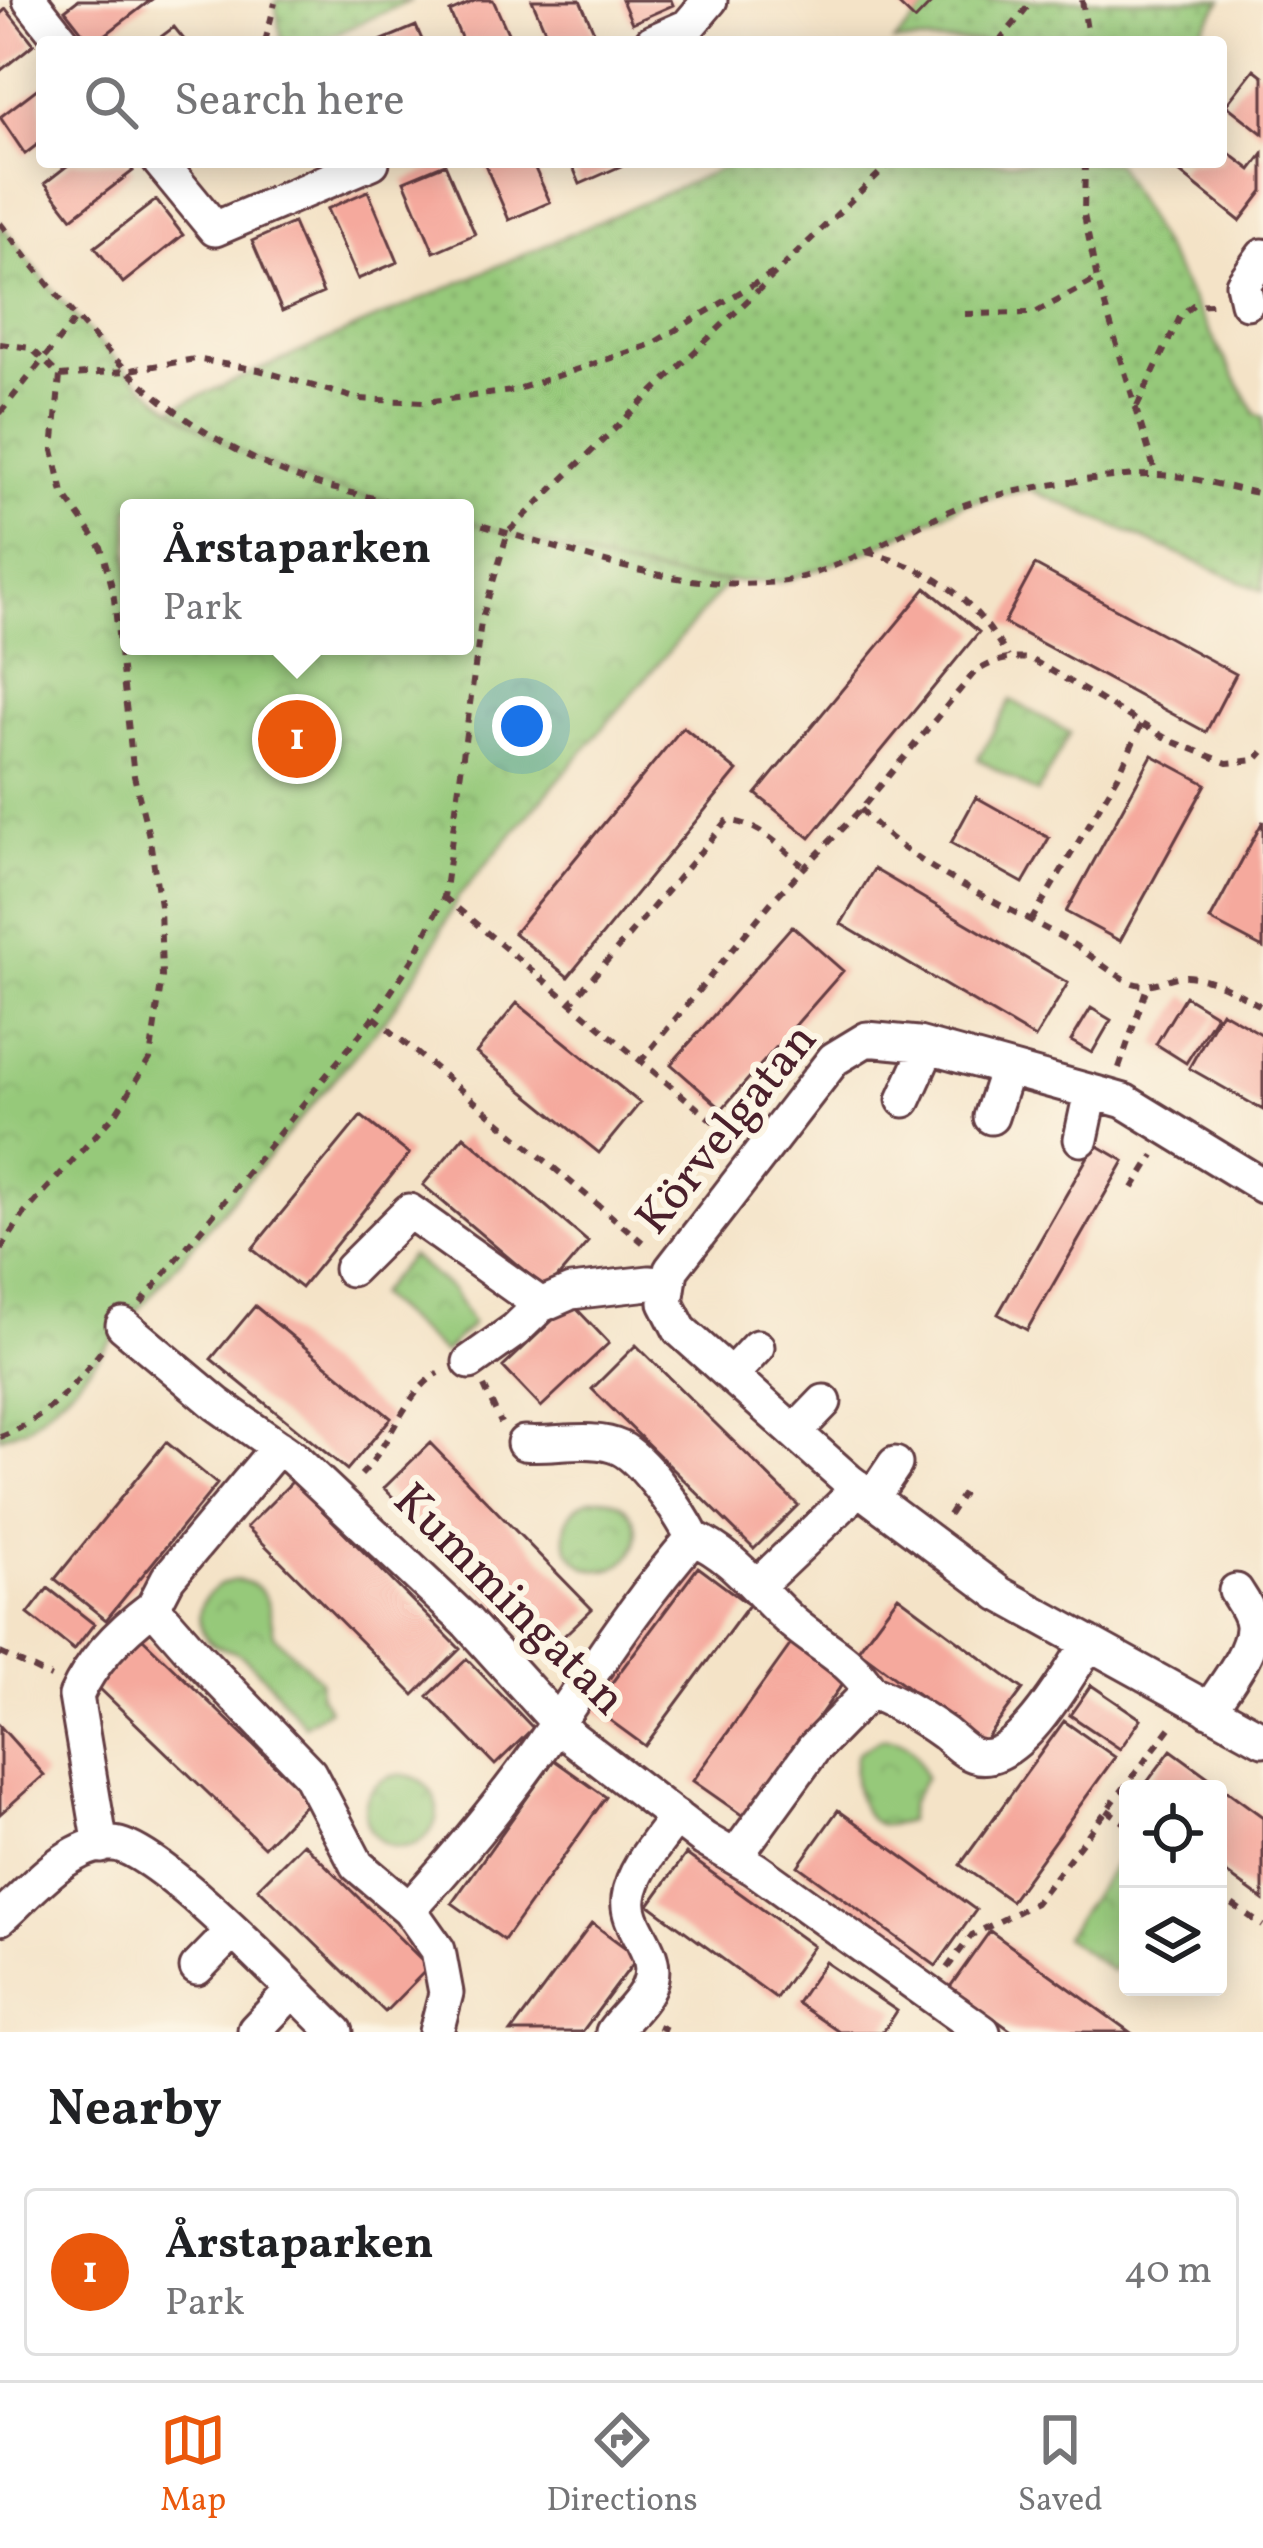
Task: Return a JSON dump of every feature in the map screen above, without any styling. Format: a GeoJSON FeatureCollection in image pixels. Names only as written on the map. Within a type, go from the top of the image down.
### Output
{"type":"FeatureCollection","features":[{"type":"Feature","properties":{"kind":"street"},"geometry":{"type":"LineString","coordinates":[[29,0],[59,36]]}},
{"type":"Feature","properties":{"kind":"street"},"geometry":{"type":"LineString","coordinates":[[666,36],[688,26],[710,0]]}},
{"type":"Feature","properties":{"kind":"street"},"geometry":{"type":"LineString","coordinates":[[165,168],[215,230],[358,168]]}},
{"type":"Feature","properties":{"kind":"street"},"geometry":{"type":"LineString","coordinates":[[1247,302],[1243,284],[1263,256]]}},
{"type":"Feature","properties":{"kind":"street","name":"Körvelgatan"},"geometry":{"type":"LineString","coordinates":[[1263,1186],[1107,1096],[928,1047],[867,1040],[834,1059],[757,1159],[669,1277],[666,1303],[680,1330],[795,1432],[864,1492],[1000,1594],[1263,1739]]}},
{"type":"Feature","properties":{"kind":"street"},"geometry":{"type":"LineString","coordinates":[[904,1100],[928,1047]]}},
{"type":"Feature","properties":{"kind":"street"},"geometry":{"type":"LineString","coordinates":[[991,1118],[1007,1069]]}},
{"type":"Feature","properties":{"kind":"street"},"geometry":{"type":"LineString","coordinates":[[1081,1139],[1107,1096]]}},
{"type":"Feature","properties":{"kind":"street"},"geometry":{"type":"LineString","coordinates":[[351,1269],[409,1211],[541,1305]]}},
{"type":"Feature","properties":{"kind":"street"},"geometry":{"type":"LineString","coordinates":[[470,1362],[541,1305],[572,1292],[669,1277]]}},
{"type":"Feature","properties":{"kind":"street","name":"Kummingatan"},"geometry":{"type":"LineString","coordinates":[[123,1325],[337,1499],[466,1622],[571,1737],[676,1817],[983,2032]]}},
{"type":"Feature","properties":{"kind":"street"},"geometry":{"type":"LineString","coordinates":[[731,1376],[757,1347]]}},
{"type":"Feature","properties":{"kind":"street"},"geometry":{"type":"LineString","coordinates":[[795,1432],[824,1402]]}},
{"type":"Feature","properties":{"kind":"street"},"geometry":{"type":"LineString","coordinates":[[524,1443],[621,1448],[658,1485],[693,1538],[717,1548],[791,1621],[851,1665],[870,1691],[905,1705],[974,1756],[1012,1748],[1089,1643]]}},
{"type":"Feature","properties":{"kind":"street"},"geometry":{"type":"LineString","coordinates":[[101,1846],[76,1696],[120,1636],[153,1607],[168,1578],[278,1447]]}},
{"type":"Feature","properties":{"kind":"street"},"geometry":{"type":"LineString","coordinates":[[757,1586],[843,1504],[895,1464]]}},
{"type":"Feature","properties":{"kind":"street"},"geometry":{"type":"LineString","coordinates":[[409,1909],[458,1854],[558,1722],[626,1620],[693,1538]]}},
{"type":"Feature","properties":{"kind":"street"},"geometry":{"type":"LineString","coordinates":[[1200,1704],[1242,1657],[1253,1630],[1236,1591]]}},
{"type":"Feature","properties":{"kind":"street"},"geometry":{"type":"LineString","coordinates":[[153,1607],[309,1773],[357,1865],[409,1909],[438,1950],[446,1993],[436,2032]]}},
{"type":"Feature","properties":{"kind":"street"},"geometry":{"type":"LineString","coordinates":[[735,1857],[814,1748],[870,1691]]}},
{"type":"Feature","properties":{"kind":"street"},"geometry":{"type":"LineString","coordinates":[[614,2032],[648,1988],[651,1969],[651,1955],[628,1900],[636,1878],[676,1817]]}},
{"type":"Feature","properties":{"kind":"street"},"geometry":{"type":"LineString","coordinates":[[0,1918],[63,1863],[87,1848],[115,1843],[168,1871],[336,2032]]}},
{"type":"Feature","properties":{"kind":"street"},"geometry":{"type":"LineString","coordinates":[[197,1968],[232,1932]]}},
{"type":"Feature","properties":{"kind":"street"},"geometry":{"type":"LineString","coordinates":[[255,2030],[293,1990]]}},
{"type":"Feature","properties":{"kind":"path"},"geometry":{"type":"LineString","coordinates":[[1003,36],[1033,0]]}},
{"type":"Feature","properties":{"kind":"path"},"geometry":{"type":"LineString","coordinates":[[1082,0],[1088,36]]}},
{"type":"Feature","properties":{"kind":"path"},"geometry":{"type":"LineString","coordinates":[[267,36],[275,3]]}},
{"type":"Feature","properties":{"kind":"path"},"geometry":{"type":"LineString","coordinates":[[0,1437],[28,1427],[75,1384],[374,1017],[413,959],[444,897],[481,622],[508,532],[885,168]]}},
{"type":"Feature","properties":{"kind":"path"},"geometry":{"type":"LineString","coordinates":[[1085,168],[1084,215],[1097,279],[1156,475]]}},
{"type":"Feature","properties":{"kind":"path"},"geometry":{"type":"LineString","coordinates":[[0,223],[75,320],[125,371],[206,434],[292,476],[380,499]]}},
{"type":"Feature","properties":{"kind":"path"},"geometry":{"type":"LineString","coordinates":[[0,344],[32,348],[60,376],[195,359],[259,370],[358,399],[425,402],[512,391],[650,345],[787,265]]}},
{"type":"Feature","properties":{"kind":"path"},"geometry":{"type":"LineString","coordinates":[[965,314],[1035,313],[1097,279]]}},
{"type":"Feature","properties":{"kind":"path"},"geometry":{"type":"LineString","coordinates":[[1136,409],[1184,312],[1196,304],[1247,302]]}},
{"type":"Feature","properties":{"kind":"path"},"geometry":{"type":"LineString","coordinates":[[0,413],[75,320]]}},
{"type":"Feature","properties":{"kind":"path"},"geometry":{"type":"LineString","coordinates":[[60,376],[52,450],[63,493],[101,547],[113,590],[120,652]]}},
{"type":"Feature","properties":{"kind":"path"},"geometry":{"type":"LineString","coordinates":[[474,523],[601,562],[694,581],[781,581],[866,552],[963,504],[1029,489],[1156,475],[1263,494]]}},
{"type":"Feature","properties":{"kind":"path"},"geometry":{"type":"LineString","coordinates":[[866,552],[911,565],[962,595],[1008,657]]}},
{"type":"Feature","properties":{"kind":"path"},"geometry":{"type":"LineString","coordinates":[[0,1251],[24,1214],[116,1113],[150,1059],[162,977],[160,905],[134,776],[120,655]]}},
{"type":"Feature","properties":{"kind":"path"},"geometry":{"type":"LineString","coordinates":[[640,1062],[803,866],[861,809],[974,673],[1008,657],[1031,659],[1168,740],[1227,763],[1256,760],[1263,752]]}},
{"type":"Feature","properties":{"kind":"path"},"geometry":{"type":"LineString","coordinates":[[1031,921],[1118,776],[1142,723]]}},
{"type":"Feature","properties":{"kind":"path"},"geometry":{"type":"LineString","coordinates":[[861,809],[881,832],[1130,982],[1147,987],[1184,976],[1213,982],[1263,1007]]}},
{"type":"Feature","properties":{"kind":"path"},"geometry":{"type":"LineString","coordinates":[[569,1005],[727,821],[743,821],[803,866]]}},
{"type":"Feature","properties":{"kind":"path"},"geometry":{"type":"LineString","coordinates":[[444,897],[757,1159]]}},
{"type":"Feature","properties":{"kind":"path"},"geometry":{"type":"LineString","coordinates":[[1107,1096],[1147,987]]}},
{"type":"Feature","properties":{"kind":"path"},"geometry":{"type":"LineString","coordinates":[[374,1017],[639,1238],[669,1277]]}},
{"type":"Feature","properties":{"kind":"path"},"geometry":{"type":"LineString","coordinates":[[337,1499],[372,1465],[415,1393],[429,1378],[458,1363],[470,1362],[497,1407],[502,1428],[524,1443]]}},
{"type":"Feature","properties":{"kind":"path"},"geometry":{"type":"LineString","coordinates":[[0,1653],[80,1687]]}},
{"type":"Feature","properties":{"kind":"path"},"geometry":{"type":"LineString","coordinates":[[928,1993],[972,1935],[1035,1903],[1107,1810],[1200,1704]]}},
{"type":"Feature","properties":{"kind":"path"},"geometry":{"type":"LineString","coordinates":[[1107,1810],[1119,1819]]}},
{"type":"Feature","properties":{"kind":"path"},"geometry":{"type":"LineString","coordinates":[[1227,1900],[1263,1926]]}},
{"type":"Feature","properties":{"kind":"green space"},"geometry":{"type":"Polygon","coordinates":[[[412,0],[331,36],[281,36],[275,3],[412,0]]]}},
{"type":"Feature","properties":{"kind":"green space"},"geometry":{"type":"Polygon","coordinates":[[[934,0],[1222,0],[1197,36],[900,36],[934,0]]]}},
{"type":"Feature","properties":{"kind":"green space"},"geometry":{"type":"Polygon","coordinates":[[[722,168],[1118,168],[1256,415],[1263,417],[1263,591],[1029,489],[963,504],[866,552],[781,582],[694,581],[601,562],[474,524],[474,499],[378,499],[311,482],[238,450],[172,408],[722,168]]]}},
{"type":"Feature","properties":{"kind":"green space"},"geometry":{"type":"Polygon","coordinates":[[[0,223],[94,337],[162,401],[243,453],[290,475],[378,499],[120,499],[120,655],[474,655],[474,524],[628,568],[729,581],[458,897],[427,959],[387,1017],[75,1384],[28,1427],[0,1437],[0,223]]]}},
{"type":"Feature","properties":{"kind":"green space"},"geometry":{"type":"Polygon","coordinates":[[[1011,700],[1070,733],[1037,793],[978,759],[1011,700]]]}},
{"type":"Feature","properties":{"kind":"green space"},"geometry":{"type":"Polygon","coordinates":[[[410,1256],[453,1291],[472,1324],[443,1353],[377,1295],[410,1256]]]}},
{"type":"Feature","properties":{"kind":"green space"},"geometry":{"type":"Polygon","coordinates":[[[601,1498],[627,1508],[637,1534],[627,1560],[601,1570],[575,1560],[565,1534],[575,1508],[601,1498]]]}},
{"type":"Feature","properties":{"kind":"green space"},"geometry":{"type":"Polygon","coordinates":[[[238,1580],[262,1593],[274,1635],[320,1680],[319,1694],[329,1709],[304,1725],[254,1666],[204,1634],[200,1614],[206,1598],[219,1585],[238,1580]]]}},
{"type":"Feature","properties":{"kind":"green space"},"geometry":{"type":"Polygon","coordinates":[[[881,1739],[898,1741],[910,1749],[925,1778],[910,1804],[908,1821],[890,1825],[879,1824],[865,1812],[855,1782],[857,1753],[881,1739]]]}},
{"type":"Feature","properties":{"kind":"green space"},"geometry":{"type":"Polygon","coordinates":[[[401,1775],[427,1785],[437,1811],[427,1837],[401,1847],[375,1837],[365,1811],[375,1785],[401,1775]]]}},
{"type":"Feature","properties":{"kind":"green space"},"geometry":{"type":"Polygon","coordinates":[[[1119,1858],[1119,1961],[1112,1971],[1064,1937],[1119,1858]]]}},
{"type":"Feature","properties":{"kind":"building"},"geometry":{"type":"Polygon","coordinates":[[[78,0],[151,0],[104,36],[85,36],[65,10],[78,0]]]}},
{"type":"Feature","properties":{"kind":"building"},"geometry":{"type":"Polygon","coordinates":[[[477,0],[493,0],[509,36],[460,36],[450,12],[477,0]]]}},
{"type":"Feature","properties":{"kind":"building"},"geometry":{"type":"Polygon","coordinates":[[[532,0],[580,0],[596,36],[547,36],[532,0]]]}},
{"type":"Feature","properties":{"kind":"building"},"geometry":{"type":"Polygon","coordinates":[[[622,0],[671,0],[673,5],[632,23],[622,0]]]}},
{"type":"Feature","properties":{"kind":"building"},"geometry":{"type":"Polygon","coordinates":[[[894,0],[934,0],[915,20],[894,0]]]}},
{"type":"Feature","properties":{"kind":"building"},"geometry":{"type":"Polygon","coordinates":[[[6,9],[34,44],[0,71],[0,14],[6,9]]]}},
{"type":"Feature","properties":{"kind":"building"},"geometry":{"type":"Polygon","coordinates":[[[416,26],[420,36],[392,36],[416,26]]]}},
{"type":"Feature","properties":{"kind":"building"},"geometry":{"type":"Polygon","coordinates":[[[1254,69],[1263,76],[1263,134],[1227,106],[1254,69]]]}},
{"type":"Feature","properties":{"kind":"building"},"geometry":{"type":"Polygon","coordinates":[[[36,90],[36,146],[25,154],[0,117],[36,90]]]}},
{"type":"Feature","properties":{"kind":"building"},"geometry":{"type":"Polygon","coordinates":[[[1227,152],[1251,170],[1263,154],[1263,191],[1240,221],[1179,172],[1182,168],[1227,168],[1227,152]]]}},
{"type":"Feature","properties":{"kind":"building"},"geometry":{"type":"Polygon","coordinates":[[[64,168],[133,171],[72,218],[45,183],[64,168]]]}},
{"type":"Feature","properties":{"kind":"building"},"geometry":{"type":"Polygon","coordinates":[[[447,168],[475,234],[434,252],[404,181],[447,168]]]}},
{"type":"Feature","properties":{"kind":"building"},"geometry":{"type":"Polygon","coordinates":[[[487,168],[535,168],[550,202],[509,220],[487,168]]]}},
{"type":"Feature","properties":{"kind":"building"},"geometry":{"type":"Polygon","coordinates":[[[573,168],[616,168],[580,184],[573,168]]]}},
{"type":"Feature","properties":{"kind":"building"},"geometry":{"type":"Polygon","coordinates":[[[368,191],[398,262],[358,279],[327,209],[368,191]]]}},
{"type":"Feature","properties":{"kind":"building"},"geometry":{"type":"Polygon","coordinates":[[[156,200],[183,235],[123,283],[95,247],[156,200]]]}},
{"type":"Feature","properties":{"kind":"building"},"geometry":{"type":"Polygon","coordinates":[[[293,223],[323,293],[282,311],[252,241],[293,223]]]}},
{"type":"Feature","properties":{"kind":"building"},"geometry":{"type":"Polygon","coordinates":[[[1035,565],[1236,674],[1206,732],[1004,623],[1035,565]]]}},
{"type":"Feature","properties":{"kind":"building"},"geometry":{"type":"Polygon","coordinates":[[[926,588],[979,632],[810,838],[756,794],[926,588]]]}},
{"type":"Feature","properties":{"kind":"building"},"geometry":{"type":"Polygon","coordinates":[[[683,727],[737,771],[568,977],[514,933],[683,727]]]}},
{"type":"Feature","properties":{"kind":"building"},"geometry":{"type":"Polygon","coordinates":[[[1152,755],[1206,784],[1120,941],[1066,912],[1152,755]]]}},
{"type":"Feature","properties":{"kind":"building"},"geometry":{"type":"Polygon","coordinates":[[[976,797],[1049,838],[1023,883],[951,843],[976,797]]]}},
{"type":"Feature","properties":{"kind":"building"},"geometry":{"type":"Polygon","coordinates":[[[1263,821],[1263,948],[1210,920],[1263,821]]]}},
{"type":"Feature","properties":{"kind":"building"},"geometry":{"type":"Polygon","coordinates":[[[874,869],[1068,983],[1035,1038],[841,924],[874,869]]]}},
{"type":"Feature","properties":{"kind":"building"},"geometry":{"type":"Polygon","coordinates":[[[792,926],[843,971],[722,1109],[671,1064],[792,926]]]}},
{"type":"Feature","properties":{"kind":"building"},"geometry":{"type":"Polygon","coordinates":[[[1185,996],[1216,1015],[1186,1063],[1156,1044],[1185,996]]]}},
{"type":"Feature","properties":{"kind":"building"},"geometry":{"type":"Polygon","coordinates":[[[517,1003],[640,1103],[599,1153],[476,1053],[517,1003]]]}},
{"type":"Feature","properties":{"kind":"building"},"geometry":{"type":"Polygon","coordinates":[[[1091,1008],[1111,1020],[1092,1053],[1071,1041],[1091,1008]]]}},
{"type":"Feature","properties":{"kind":"building"},"geometry":{"type":"Polygon","coordinates":[[[1221,1011],[1263,1035],[1263,1110],[1189,1068],[1221,1011]]]}},
{"type":"Feature","properties":{"kind":"building"},"geometry":{"type":"Polygon","coordinates":[[[361,1116],[409,1154],[301,1288],[252,1249],[361,1116]]]}},
{"type":"Feature","properties":{"kind":"building"},"geometry":{"type":"Polygon","coordinates":[[[464,1136],[588,1242],[547,1290],[423,1185],[464,1136]]]}},
{"type":"Feature","properties":{"kind":"building"},"geometry":{"type":"Polygon","coordinates":[[[1095,1144],[1124,1161],[1027,1330],[998,1314],[1095,1144]]]}},
{"type":"Feature","properties":{"kind":"building"},"geometry":{"type":"Polygon","coordinates":[[[571,1303],[609,1343],[541,1407],[503,1367],[571,1303]]]}},
{"type":"Feature","properties":{"kind":"building"},"geometry":{"type":"Polygon","coordinates":[[[255,1306],[391,1418],[347,1470],[211,1359],[255,1306]]]}},
{"type":"Feature","properties":{"kind":"building"},"geometry":{"type":"Polygon","coordinates":[[[636,1345],[798,1505],[754,1549],[592,1389],[636,1345]]]}},
{"type":"Feature","properties":{"kind":"building"},"geometry":{"type":"Polygon","coordinates":[[[166,1442],[217,1484],[106,1620],[55,1579],[166,1442]]]}},
{"type":"Feature","properties":{"kind":"building"},"geometry":{"type":"Polygon","coordinates":[[[430,1443],[592,1609],[545,1654],[384,1488],[430,1443]]]}},
{"type":"Feature","properties":{"kind":"building"},"geometry":{"type":"Polygon","coordinates":[[[293,1481],[460,1649],[414,1695],[247,1527],[293,1481]]]}},
{"type":"Feature","properties":{"kind":"building"},"geometry":{"type":"Polygon","coordinates":[[[698,1567],[749,1605],[645,1746],[593,1708],[698,1567]]]}},
{"type":"Feature","properties":{"kind":"building"},"geometry":{"type":"Polygon","coordinates":[[[48,1588],[94,1624],[74,1650],[28,1614],[48,1588]]]}},
{"type":"Feature","properties":{"kind":"building"},"geometry":{"type":"Polygon","coordinates":[[[898,1596],[1023,1689],[983,1743],[858,1650],[898,1596]]]}},
{"type":"Feature","properties":{"kind":"building"},"geometry":{"type":"Polygon","coordinates":[[[796,1637],[849,1675],[746,1818],[693,1781],[796,1637]]]}},
{"type":"Feature","properties":{"kind":"building"},"geometry":{"type":"Polygon","coordinates":[[[142,1638],[310,1799],[264,1847],[96,1685],[142,1638]]]}},
{"type":"Feature","properties":{"kind":"building"},"geometry":{"type":"Polygon","coordinates":[[[467,1659],[533,1728],[495,1765],[428,1696],[467,1659]]]}},
{"type":"Feature","properties":{"kind":"building"},"geometry":{"type":"Polygon","coordinates":[[[1091,1685],[1141,1719],[1120,1749],[1070,1715],[1091,1685]]]}},
{"type":"Feature","properties":{"kind":"building"},"geometry":{"type":"Polygon","coordinates":[[[1064,1721],[1115,1757],[1011,1901],[960,1865],[1064,1721]]]}},
{"type":"Feature","properties":{"kind":"building"},"geometry":{"type":"Polygon","coordinates":[[[0,1726],[44,1775],[0,1814],[0,1726]]]}},
{"type":"Feature","properties":{"kind":"building"},"geometry":{"type":"Polygon","coordinates":[[[1171,1750],[1212,1780],[1149,1780],[1171,1750]]]}},
{"type":"Feature","properties":{"kind":"building"},"geometry":{"type":"Polygon","coordinates":[[[554,1760],[606,1797],[504,1940],[452,1903],[554,1760]]]}},
{"type":"Feature","properties":{"kind":"building"},"geometry":{"type":"Polygon","coordinates":[[[1227,1791],[1263,1817],[1263,1900],[1227,1874],[1227,1791]]]}},
{"type":"Feature","properties":{"kind":"building"},"geometry":{"type":"Polygon","coordinates":[[[838,1810],[976,1910],[936,1966],[798,1866],[838,1810]]]}},
{"type":"Feature","properties":{"kind":"building"},"geometry":{"type":"Polygon","coordinates":[[[303,1843],[429,1967],[385,2012],[258,1888],[303,1843]]]}},
{"type":"Feature","properties":{"kind":"building"},"geometry":{"type":"Polygon","coordinates":[[[686,1854],[813,1946],[776,1998],[649,1905],[686,1854]]]}},
{"type":"Feature","properties":{"kind":"building"},"geometry":{"type":"Polygon","coordinates":[[[592,1923],[638,1957],[582,2032],[511,2032],[592,1923]]]}},
{"type":"Feature","properties":{"kind":"building"},"geometry":{"type":"Polygon","coordinates":[[[990,1931],[1130,2032],[1013,2032],[950,1987],[990,1931]]]}},
{"type":"Feature","properties":{"kind":"building"},"geometry":{"type":"Polygon","coordinates":[[[825,1962],[897,2011],[883,2032],[839,2032],[797,2003],[825,1962]]]}},
{"type":"Feature","properties":{"kind":"place","name":"Årstaparken"},"geometry":{"type":"Point","coordinates":[297,739]}}]}
